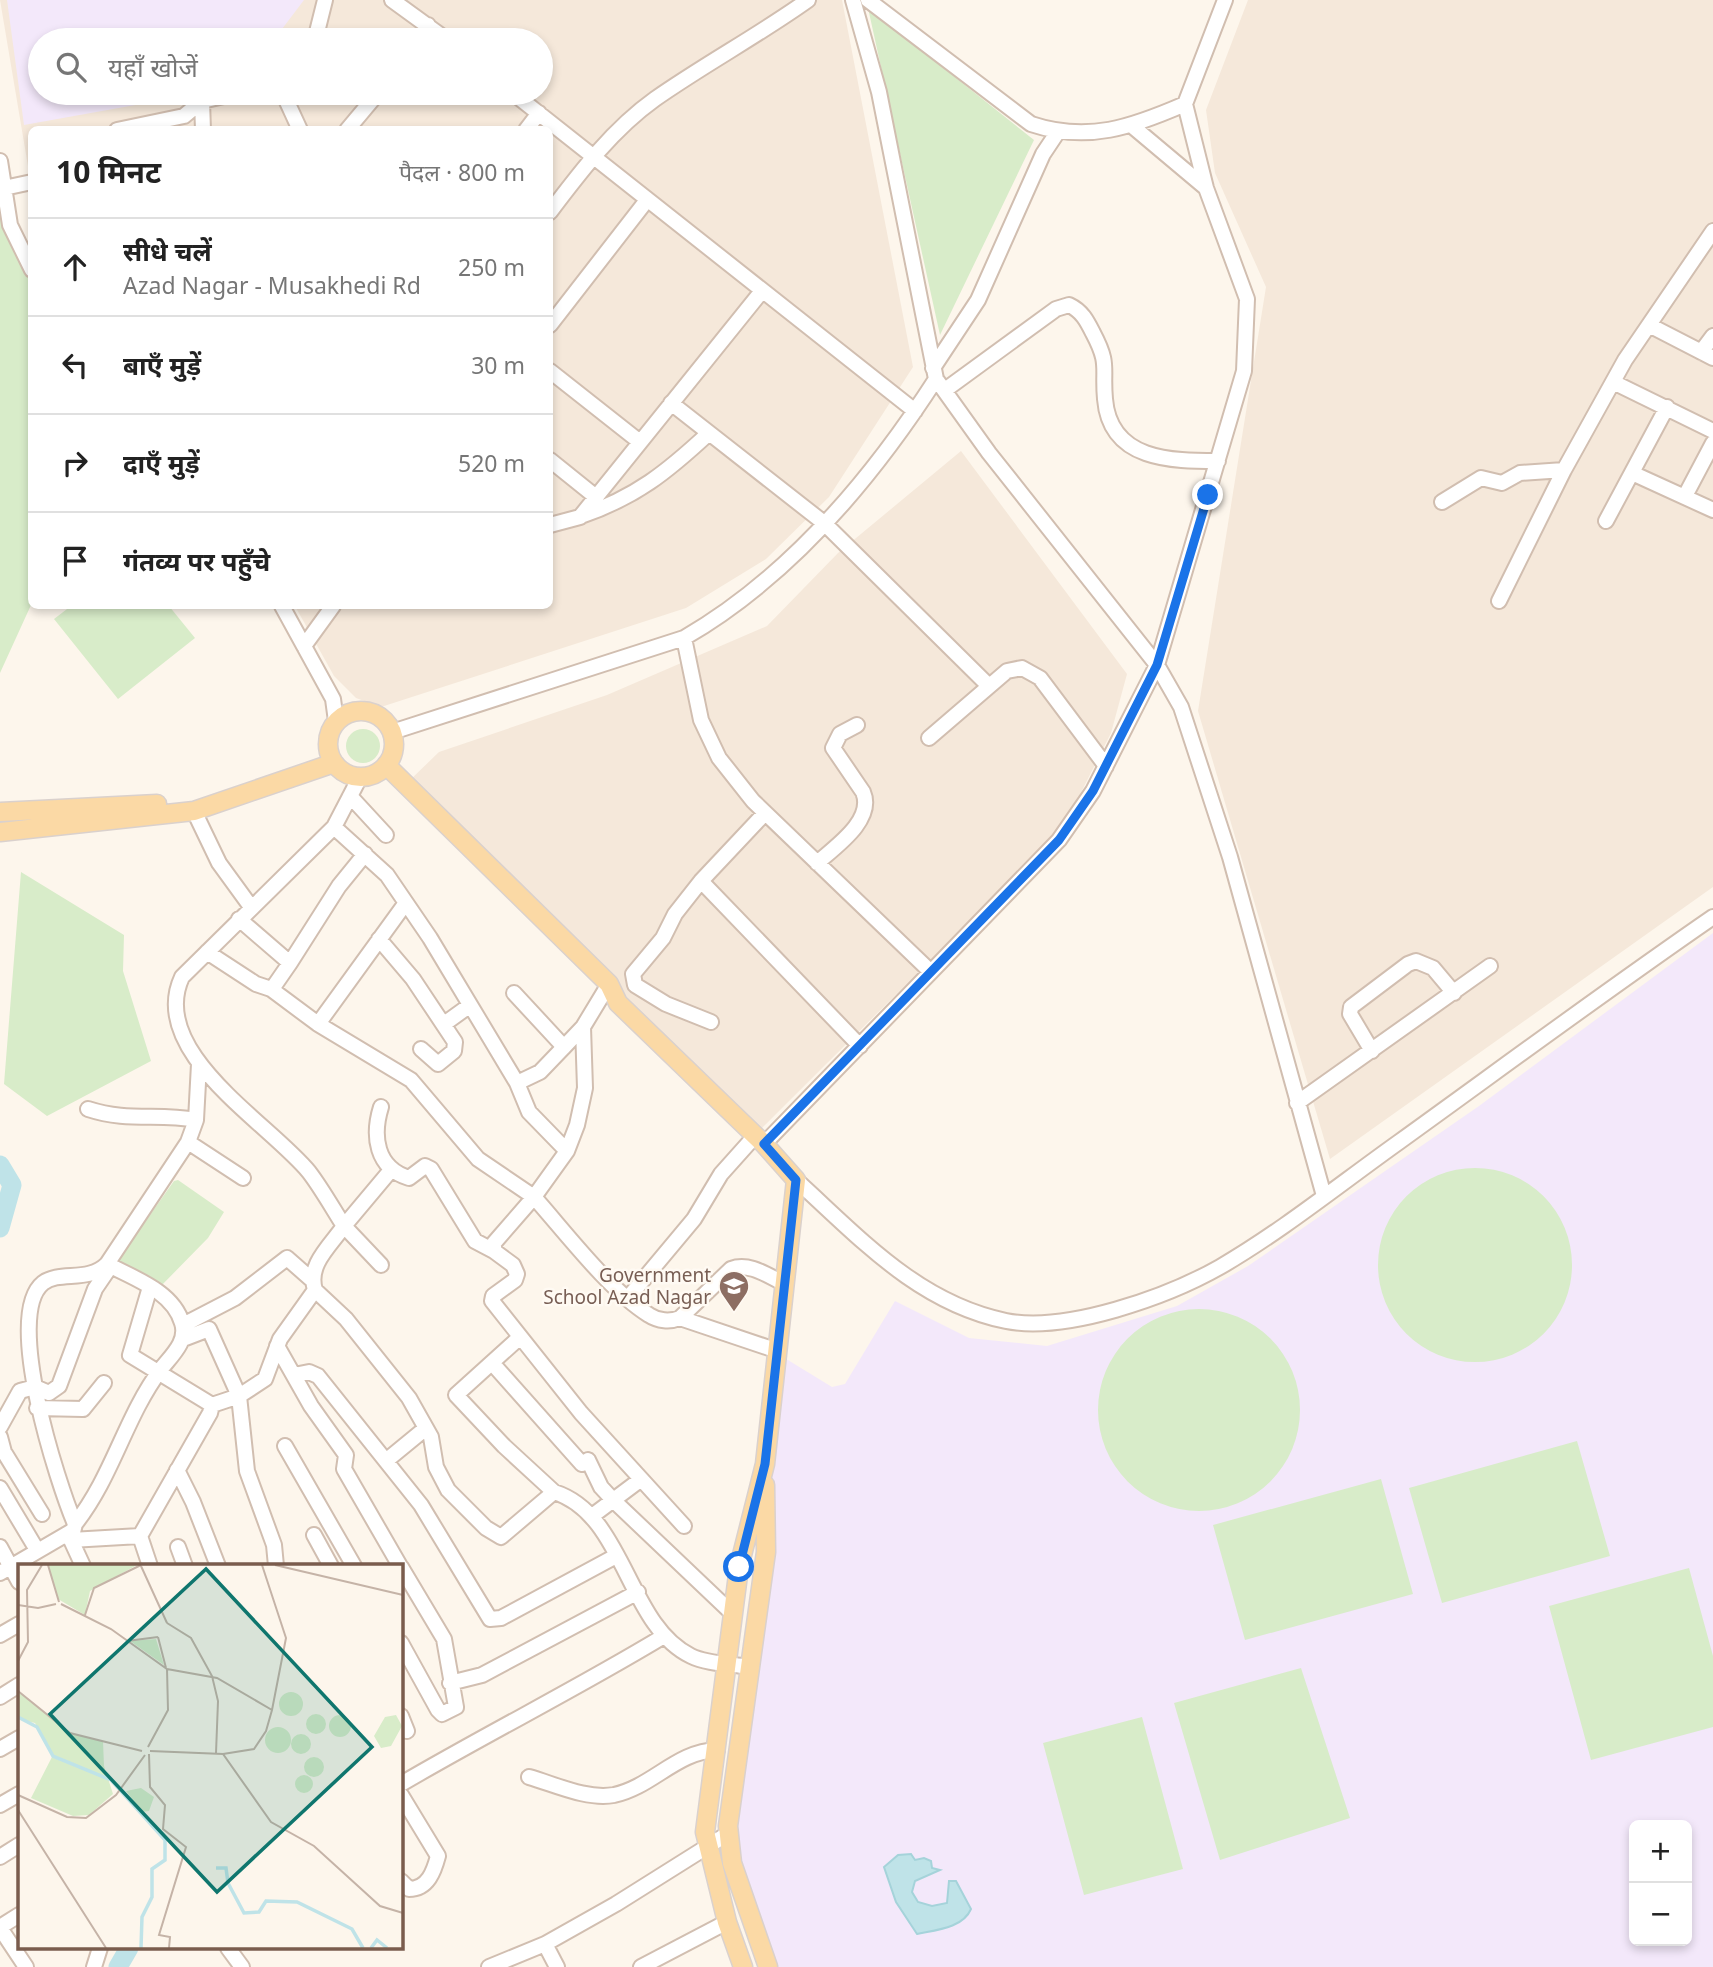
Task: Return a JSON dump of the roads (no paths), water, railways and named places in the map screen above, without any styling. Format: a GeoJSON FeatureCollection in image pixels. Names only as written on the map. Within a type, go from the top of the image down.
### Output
{"type":"FeatureCollection","features":[{"type":"Feature","properties":{"kind":"main road"},"geometry":{"type":"LineString","coordinates":[[363,710],[384,720],[392,732],[394,747],[386,765],[373,775],[360,777],[346,773],[332,760],[328,742],[336,721],[349,713],[363,710]]}},
{"type":"Feature","properties":{"kind":"main road"},"geometry":{"type":"LineString","coordinates":[[0,812],[188,800],[332,760]]}},
{"type":"Feature","properties":{"kind":"main road"},"geometry":{"type":"LineString","coordinates":[[0,832],[29,831],[194,811],[332,760]]}},
{"type":"Feature","properties":{"kind":"main road"},"geometry":{"type":"LineString","coordinates":[[386,765],[608,984],[618,1003],[759,1140],[796,1180],[775,1350],[765,1464],[766,1552],[734,1771],[729,1833],[732,1863],[768,1967]]}},
{"type":"Feature","properties":{"kind":"main road"},"geometry":{"type":"LineString","coordinates":[[743,1967],[727,1922],[706,1839],[739,1567],[765,1464]]}},
{"type":"Feature","properties":{"kind":"street"},"geometry":{"type":"LineString","coordinates":[[318,28],[325,0]]}},
{"type":"Feature","properties":{"kind":"street"},"geometry":{"type":"LineString","coordinates":[[392,0],[432,28]]}},
{"type":"Feature","properties":{"kind":"street"},"geometry":{"type":"LineString","coordinates":[[553,208],[593,157],[655,99],[761,34],[808,0]]}},
{"type":"Feature","properties":{"kind":"street"},"geometry":{"type":"LineString","coordinates":[[853,0],[879,92],[938,379],[989,453],[1157,665],[1188,726],[1230,857],[1324,1196]]}},
{"type":"Feature","properties":{"kind":"street"},"geometry":{"type":"LineString","coordinates":[[868,0],[1031,124],[1057,133],[1094,133],[1131,125],[1185,104]]}},
{"type":"Feature","properties":{"kind":"street"},"geometry":{"type":"LineString","coordinates":[[628,1297],[694,1219],[721,1174],[860,1046],[1059,840],[1077,817],[1106,766],[1157,665],[1244,371],[1247,299],[1206,188],[1185,104],[1225,0]]}},
{"type":"Feature","properties":{"kind":"street"},"geometry":{"type":"LineString","coordinates":[[136,126],[184,116],[197,105]]}},
{"type":"Feature","properties":{"kind":"street"},"geometry":{"type":"LineString","coordinates":[[202,105],[203,126]]}},
{"type":"Feature","properties":{"kind":"street"},"geometry":{"type":"LineString","coordinates":[[289,105],[298,126]]}},
{"type":"Feature","properties":{"kind":"street"},"geometry":{"type":"LineString","coordinates":[[350,126],[368,105]]}},
{"type":"Feature","properties":{"kind":"street"},"geometry":{"type":"LineString","coordinates":[[529,105],[915,411]]}},
{"type":"Feature","properties":{"kind":"street"},"geometry":{"type":"LineString","coordinates":[[529,126],[539,113]]}},
{"type":"Feature","properties":{"kind":"street"},"geometry":{"type":"LineString","coordinates":[[1131,125],[1206,188]]}},
{"type":"Feature","properties":{"kind":"street"},"geometry":{"type":"LineString","coordinates":[[392,732],[684,638],[747,596],[824,523],[938,379],[978,300],[1043,153],[1057,133]]}},
{"type":"Feature","properties":{"kind":"street"},"geometry":{"type":"LineString","coordinates":[[0,161],[10,225],[28,262]]}},
{"type":"Feature","properties":{"kind":"street"},"geometry":{"type":"LineString","coordinates":[[4,188],[28,183]]}},
{"type":"Feature","properties":{"kind":"street"},"geometry":{"type":"LineString","coordinates":[[553,322],[647,200]]}},
{"type":"Feature","properties":{"kind":"street"},"geometry":{"type":"LineString","coordinates":[[1499,601],[1564,470],[1613,382],[1713,231]]}},
{"type":"Feature","properties":{"kind":"street"},"geometry":{"type":"LineString","coordinates":[[580,516],[762,290]]}},
{"type":"Feature","properties":{"kind":"street"},"geometry":{"type":"LineString","coordinates":[[938,379],[1056,309],[1069,305],[1087,321],[1107,360],[1105,397],[1109,418],[1116,430],[1140,451],[1153,457],[1218,461]]}},
{"type":"Feature","properties":{"kind":"street"},"geometry":{"type":"LineString","coordinates":[[1649,325],[1707,355],[1713,336]]}},
{"type":"Feature","properties":{"kind":"street"},"geometry":{"type":"LineString","coordinates":[[553,373],[640,442]]}},
{"type":"Feature","properties":{"kind":"street"},"geometry":{"type":"LineString","coordinates":[[1613,382],[1713,431]]}},
{"type":"Feature","properties":{"kind":"street"},"geometry":{"type":"LineString","coordinates":[[671,403],[824,523],[989,686]]}},
{"type":"Feature","properties":{"kind":"street"},"geometry":{"type":"LineString","coordinates":[[1606,521],[1667,407]]}},
{"type":"Feature","properties":{"kind":"street"},"geometry":{"type":"LineString","coordinates":[[553,524],[615,504],[654,481],[709,433]]}},
{"type":"Feature","properties":{"kind":"street"},"geometry":{"type":"LineString","coordinates":[[1685,496],[1713,443]]}},
{"type":"Feature","properties":{"kind":"street"},"geometry":{"type":"LineString","coordinates":[[553,462],[596,497]]}},
{"type":"Feature","properties":{"kind":"street"},"geometry":{"type":"LineString","coordinates":[[1442,502],[1481,478],[1502,483],[1520,473],[1564,470]]}},
{"type":"Feature","properties":{"kind":"street"},"geometry":{"type":"LineString","coordinates":[[1632,473],[1713,510]]}},
{"type":"Feature","properties":{"kind":"street"},"geometry":{"type":"LineString","coordinates":[[284,609],[333,699],[336,721]]}},
{"type":"Feature","properties":{"kind":"street"},"geometry":{"type":"LineString","coordinates":[[304,646],[332,609]]}},
{"type":"Feature","properties":{"kind":"street"},"geometry":{"type":"LineString","coordinates":[[684,638],[701,720],[719,758],[765,813],[931,972]]}},
{"type":"Feature","properties":{"kind":"street"},"geometry":{"type":"LineString","coordinates":[[929,738],[989,686],[1015,668],[1040,678],[1106,766]]}},
{"type":"Feature","properties":{"kind":"street"},"geometry":{"type":"LineString","coordinates":[[817,863],[850,832],[865,808],[867,800],[863,792],[834,748],[840,734],[857,725]]}},
{"type":"Feature","properties":{"kind":"street"},"geometry":{"type":"LineString","coordinates":[[360,777],[334,827],[182,977],[175,1001],[179,1032],[199,1064],[309,1172],[344,1226],[381,1265]]}},
{"type":"Feature","properties":{"kind":"street"},"geometry":{"type":"LineString","coordinates":[[350,796],[386,835]]}},
{"type":"Feature","properties":{"kind":"street"},"geometry":{"type":"LineString","coordinates":[[194,811],[219,863],[251,907]]}},
{"type":"Feature","properties":{"kind":"street"},"geometry":{"type":"LineString","coordinates":[[711,1022],[666,1004],[635,985],[633,980],[636,967],[663,938],[675,914],[701,881],[765,813]]}},
{"type":"Feature","properties":{"kind":"street"},"geometry":{"type":"LineString","coordinates":[[334,827],[387,875],[430,938],[517,1083],[529,1112],[567,1151]]}},
{"type":"Feature","properties":{"kind":"street"},"geometry":{"type":"LineString","coordinates":[[272,989],[365,853]]}},
{"type":"Feature","properties":{"kind":"street"},"geometry":{"type":"LineString","coordinates":[[701,881],[860,1046]]}},
{"type":"Feature","properties":{"kind":"street"},"geometry":{"type":"LineString","coordinates":[[318,1024],[405,904]]}},
{"type":"Feature","properties":{"kind":"street"},"geometry":{"type":"LineString","coordinates":[[796,1180],[891,1267],[919,1287],[1007,1321],[1054,1321],[1107,1313],[1220,1267],[1324,1196],[1597,997],[1713,917]]}},
{"type":"Feature","properties":{"kind":"street"},"geometry":{"type":"LineString","coordinates":[[239,919],[290,963]]}},
{"type":"Feature","properties":{"kind":"street"},"geometry":{"type":"LineString","coordinates":[[379,939],[455,1042],[454,1051],[438,1064],[421,1049]]}},
{"type":"Feature","properties":{"kind":"street"},"geometry":{"type":"LineString","coordinates":[[207,952],[256,984],[272,989],[318,1024],[411,1080],[478,1159],[534,1198],[628,1297],[650,1316],[669,1321],[680,1318],[731,1269],[739,1266],[747,1266],[785,1284]]}},
{"type":"Feature","properties":{"kind":"street"},"geometry":{"type":"LineString","coordinates":[[1372,1051],[1350,1014],[1351,1007],[1408,964],[1416,961],[1433,968],[1454,993]]}},
{"type":"Feature","properties":{"kind":"street"},"geometry":{"type":"LineString","coordinates":[[1297,1103],[1490,966]]}},
{"type":"Feature","properties":{"kind":"street"},"geometry":{"type":"LineString","coordinates":[[517,1083],[540,1072],[583,1027],[608,984]]}},
{"type":"Feature","properties":{"kind":"street"},"geometry":{"type":"LineString","coordinates":[[514,993],[564,1047]]}},
{"type":"Feature","properties":{"kind":"street"},"geometry":{"type":"LineString","coordinates":[[444,1024],[469,1006]]}},
{"type":"Feature","properties":{"kind":"street"},"geometry":{"type":"LineString","coordinates":[[494,1251],[496,1238],[534,1198],[567,1151],[582,1106],[585,1065],[583,1027]]}},
{"type":"Feature","properties":{"kind":"street"},"geometry":{"type":"LineString","coordinates":[[0,1427],[16,1394],[25,1388],[35,1387],[45,1393],[54,1393],[63,1379],[96,1289],[188,1142],[196,1120],[199,1064]]}},
{"type":"Feature","properties":{"kind":"street"},"geometry":{"type":"LineString","coordinates":[[381,1107],[376,1126],[378,1150],[391,1170],[409,1178],[425,1166],[431,1169],[475,1241],[508,1261],[517,1274],[515,1280],[492,1298],[519,1338],[640,1480],[684,1527]]}},
{"type":"Feature","properties":{"kind":"street"},"geometry":{"type":"LineString","coordinates":[[88,1109],[126,1117],[148,1119],[173,1116],[196,1120]]}},
{"type":"Feature","properties":{"kind":"street"},"geometry":{"type":"LineString","coordinates":[[188,1142],[243,1178]]}},
{"type":"Feature","properties":{"kind":"street"},"geometry":{"type":"LineString","coordinates":[[150,1287],[128,1351],[158,1373],[212,1405],[239,1396],[265,1379],[277,1346],[314,1285],[315,1266],[391,1170]]}},
{"type":"Feature","properties":{"kind":"street"},"geometry":{"type":"LineString","coordinates":[[73,1532],[107,1477],[126,1431],[183,1332],[235,1298],[286,1258],[346,1320],[393,1378],[431,1437],[436,1467],[448,1490],[496,1535],[501,1537],[554,1492]]}},
{"type":"Feature","properties":{"kind":"street"},"geometry":{"type":"LineString","coordinates":[[109,1265],[150,1287],[170,1303],[183,1332]]}},
{"type":"Feature","properties":{"kind":"street"},"geometry":{"type":"LineString","coordinates":[[82,1564],[37,1408],[29,1338],[33,1297],[43,1283],[85,1276],[109,1265]]}},
{"type":"Feature","properties":{"kind":"street"},"geometry":{"type":"LineString","coordinates":[[680,1318],[775,1350]]}},
{"type":"Feature","properties":{"kind":"street"},"geometry":{"type":"LineString","coordinates":[[183,1332],[209,1329],[239,1396],[247,1471],[274,1545],[276,1564]]}},
{"type":"Feature","properties":{"kind":"street"},"geometry":{"type":"LineString","coordinates":[[519,1338],[456,1395],[504,1446],[554,1492],[573,1498],[592,1516],[664,1636],[692,1657],[749,1667]]}},
{"type":"Feature","properties":{"kind":"street"},"geometry":{"type":"LineString","coordinates":[[277,1346],[311,1406],[346,1455],[344,1469],[399,1564]]}},
{"type":"Feature","properties":{"kind":"street"},"geometry":{"type":"LineString","coordinates":[[493,1364],[582,1464],[588,1460],[601,1487],[612,1500],[734,1615]]}},
{"type":"Feature","properties":{"kind":"street"},"geometry":{"type":"LineString","coordinates":[[294,1376],[309,1372],[318,1376],[387,1460],[421,1505],[490,1619],[501,1618],[616,1556]]}},
{"type":"Feature","properties":{"kind":"street"},"geometry":{"type":"LineString","coordinates":[[37,1408],[83,1409],[104,1383]]}},
{"type":"Feature","properties":{"kind":"street"},"geometry":{"type":"LineString","coordinates":[[149,1564],[140,1536],[210,1413],[212,1405]]}},
{"type":"Feature","properties":{"kind":"street"},"geometry":{"type":"LineString","coordinates":[[387,1460],[426,1428]]}},
{"type":"Feature","properties":{"kind":"street"},"geometry":{"type":"LineString","coordinates":[[0,1437],[4,1452],[42,1514]]}},
{"type":"Feature","properties":{"kind":"street"},"geometry":{"type":"LineString","coordinates":[[285,1446],[353,1564]]}},
{"type":"Feature","properties":{"kind":"street"},"geometry":{"type":"LineString","coordinates":[[177,1469],[217,1564]]}},
{"type":"Feature","properties":{"kind":"street"},"geometry":{"type":"LineString","coordinates":[[592,1516],[640,1480]]}},
{"type":"Feature","properties":{"kind":"street"},"geometry":{"type":"LineString","coordinates":[[0,1488],[37,1550]]}},
{"type":"Feature","properties":{"kind":"street"},"geometry":{"type":"LineString","coordinates":[[0,1547],[6,1570],[37,1550],[73,1532],[140,1536]]}},
{"type":"Feature","properties":{"kind":"street"},"geometry":{"type":"LineString","coordinates":[[314,1535],[330,1564]]}},
{"type":"Feature","properties":{"kind":"street"},"geometry":{"type":"LineString","coordinates":[[178,1547],[183,1564]]}},
{"type":"Feature","properties":{"kind":"street"},"geometry":{"type":"LineString","coordinates":[[402,1569],[444,1639],[456,1707],[442,1714],[435,1707],[402,1645]]}},
{"type":"Feature","properties":{"kind":"street"},"geometry":{"type":"LineString","coordinates":[[450,1683],[482,1675],[638,1592]]}},
{"type":"Feature","properties":{"kind":"street"},"geometry":{"type":"LineString","coordinates":[[0,1635],[18,1625]]}},
{"type":"Feature","properties":{"kind":"street"},"geometry":{"type":"LineString","coordinates":[[402,1783],[478,1738],[572,1691],[664,1636]]}},
{"type":"Feature","properties":{"kind":"street"},"geometry":{"type":"LineString","coordinates":[[0,1696],[18,1686]]}},
{"type":"Feature","properties":{"kind":"street"},"geometry":{"type":"LineString","coordinates":[[402,1718],[407,1731]]}},
{"type":"Feature","properties":{"kind":"street"},"geometry":{"type":"LineString","coordinates":[[0,1749],[18,1739]]}},
{"type":"Feature","properties":{"kind":"street"},"geometry":{"type":"LineString","coordinates":[[529,1777],[591,1795],[611,1796],[637,1786],[685,1757],[717,1750]]}},
{"type":"Feature","properties":{"kind":"street"},"geometry":{"type":"LineString","coordinates":[[0,1805],[18,1795]]}},
{"type":"Feature","properties":{"kind":"street"},"geometry":{"type":"LineString","coordinates":[[402,1797],[438,1856],[434,1872],[421,1886],[409,1889],[402,1882]]}},
{"type":"Feature","properties":{"kind":"street"},"geometry":{"type":"LineString","coordinates":[[493,1966],[545,1944],[663,1877],[706,1839],[729,1833]]}},
{"type":"Feature","properties":{"kind":"street"},"geometry":{"type":"LineString","coordinates":[[0,1857],[18,1846]]}},
{"type":"Feature","properties":{"kind":"street"},"geometry":{"type":"LineString","coordinates":[[18,1916],[0,1927],[26,1967]]}},
{"type":"Feature","properties":{"kind":"street"},"geometry":{"type":"LineString","coordinates":[[641,1967],[727,1922]]}},
{"type":"Feature","properties":{"kind":"street"},"geometry":{"type":"LineString","coordinates":[[545,1944],[557,1967]]}},
{"type":"Feature","properties":{"kind":"street"},"geometry":{"type":"LineString","coordinates":[[94,1967],[99,1950]]}},
{"type":"Feature","properties":{"kind":"street"},"geometry":{"type":"LineString","coordinates":[[229,1950],[242,1967]]}},
{"type":"Feature","properties":{"kind":"water"},"geometry":{"type":"Polygon","coordinates":[[[911,1854],[915,1860],[924,1858],[931,1861],[932,1868],[940,1870],[915,1881],[912,1892],[918,1902],[932,1906],[947,1903],[949,1881],[956,1881],[971,1909],[962,1920],[948,1927],[917,1934],[896,1902],[884,1867],[898,1855],[911,1854]]]}},
{"type":"Feature","properties":{"kind":"waterway"},"geometry":{"type":"LineString","coordinates":[[0,1165],[12,1185],[0,1228]]}},
{"type":"Feature","properties":{"kind":"waterway"},"geometry":{"type":"LineString","coordinates":[[118,1967],[128,1950]]}},
{"type":"Feature","properties":{"kind":"place","name":"Government School Azad Nagar"},"geometry":{"type":"Point","coordinates":[734,1313]}}]}
